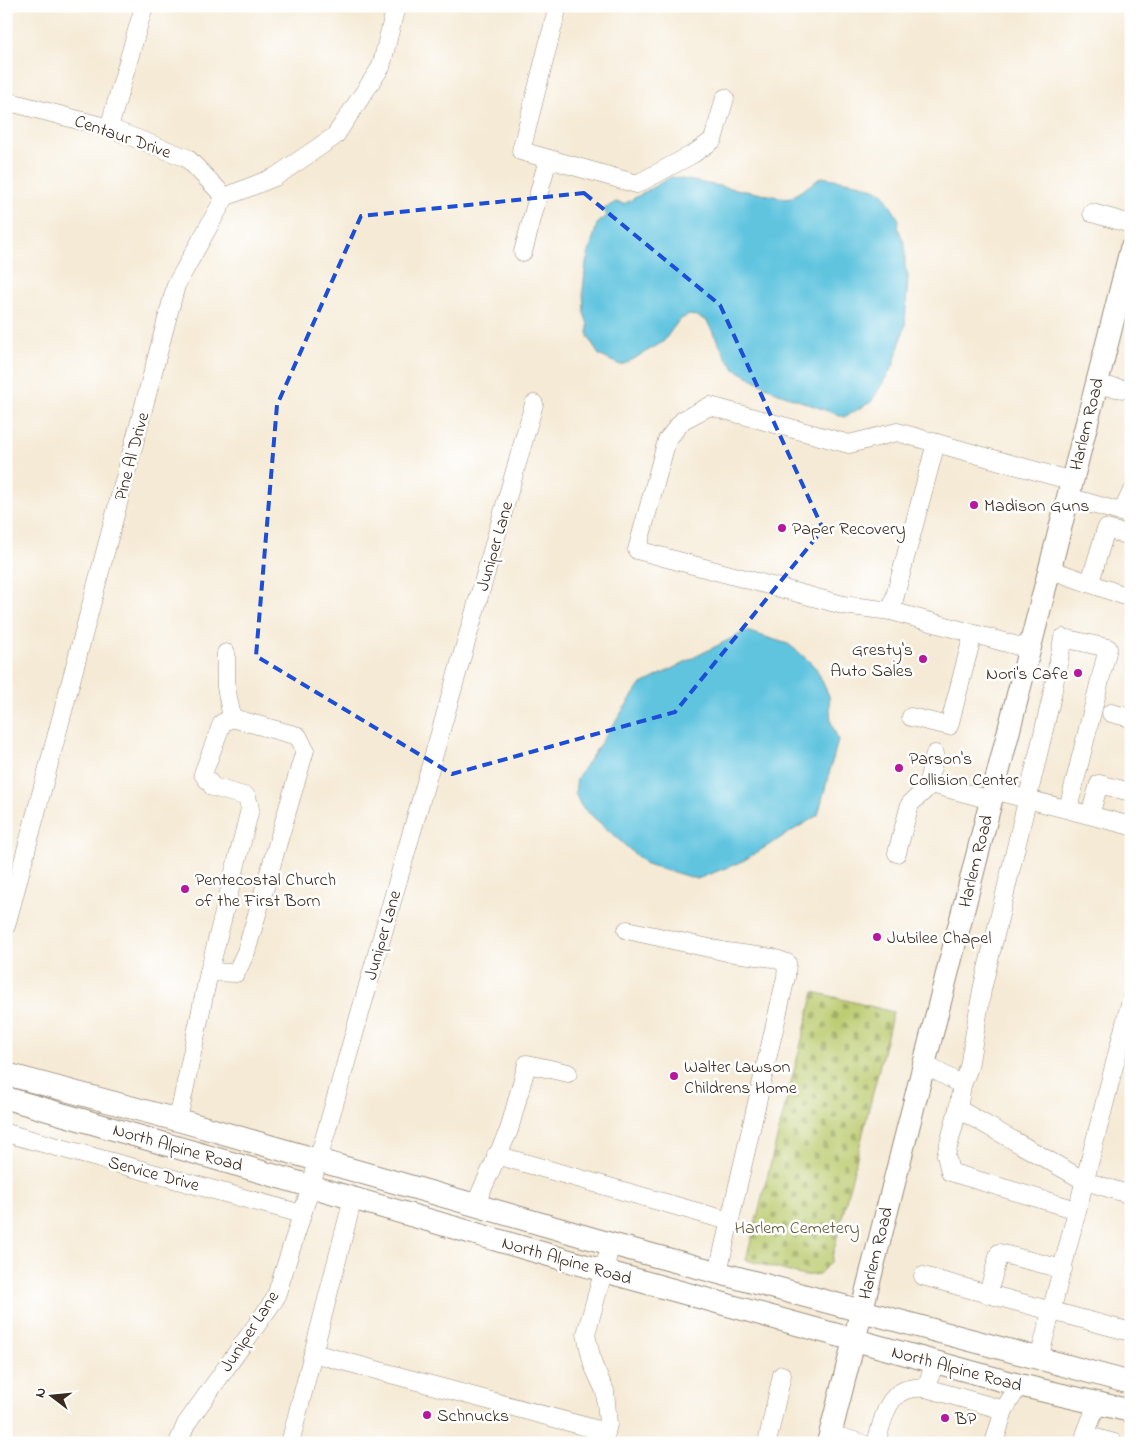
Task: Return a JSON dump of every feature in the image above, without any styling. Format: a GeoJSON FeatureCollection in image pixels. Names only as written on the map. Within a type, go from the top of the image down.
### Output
{"type":"FeatureCollection","features":[{"type":"Feature","properties":{"kind":"main road","name":"Harlem Road"},"geometry":{"type":"LineString","coordinates":[[829,1438],[1131,249]]}},
{"type":"Feature","properties":{"kind":"main road","name":"North Alpine Road"},"geometry":{"type":"LineString","coordinates":[[6,1074],[178,1120],[611,1244],[1131,1383]]}},
{"type":"Feature","properties":{"kind":"main road","name":"North Alpine Road"},"geometry":{"type":"LineString","coordinates":[[6,1098],[604,1271],[1019,1385],[1131,1412]]}},
{"type":"Feature","properties":{"kind":"street"},"geometry":{"type":"LineString","coordinates":[[109,128],[144,6]]}},
{"type":"Feature","properties":{"kind":"street"},"geometry":{"type":"LineString","coordinates":[[225,197],[275,177],[335,136],[381,67],[396,6]]}},
{"type":"Feature","properties":{"kind":"street"},"geometry":{"type":"LineString","coordinates":[[558,6],[521,151],[637,184],[693,154],[713,140],[725,98]]}},
{"type":"Feature","properties":{"kind":"street","name":"Centaur Drive"},"geometry":{"type":"LineString","coordinates":[[6,100],[109,128],[187,158],[225,197]]}},
{"type":"Feature","properties":{"kind":"street"},"geometry":{"type":"LineString","coordinates":[[523,252],[548,159]]}},
{"type":"Feature","properties":{"kind":"street","name":"Pine Al Drive"},"geometry":{"type":"LineString","coordinates":[[6,926],[176,285],[225,197]]}},
{"type":"Feature","properties":{"kind":"street"},"geometry":{"type":"LineString","coordinates":[[1092,213],[1131,224]]}},
{"type":"Feature","properties":{"kind":"street"},"geometry":{"type":"LineString","coordinates":[[1096,385],[1131,390]]}},
{"type":"Feature","properties":{"kind":"street","name":"Juniper Lane"},"geometry":{"type":"LineString","coordinates":[[178,1443],[186,1424],[275,1299],[311,1186],[534,404]]}},
{"type":"Feature","properties":{"kind":"street"},"geometry":{"type":"LineString","coordinates":[[1029,649],[891,611],[843,604],[637,550],[667,440],[683,420],[710,406],[849,444],[897,432],[936,442],[1070,488],[1127,513],[1131,493]]}},
{"type":"Feature","properties":{"kind":"street"},"geometry":{"type":"LineString","coordinates":[[891,611],[936,442]]}},
{"type":"Feature","properties":{"kind":"street"},"geometry":{"type":"LineString","coordinates":[[1090,582],[1106,529],[1131,536]]}},
{"type":"Feature","properties":{"kind":"street"},"geometry":{"type":"LineString","coordinates":[[1049,569],[1131,598]]}},
{"type":"Feature","properties":{"kind":"street"},"geometry":{"type":"LineString","coordinates":[[910,717],[949,726],[973,634]]}},
{"type":"Feature","properties":{"kind":"street"},"geometry":{"type":"LineString","coordinates":[[1068,809],[1108,648],[1063,638],[1028,799],[982,990],[969,1067],[962,1085],[946,1155],[950,1172],[1078,1210]]}},
{"type":"Feature","properties":{"kind":"street"},"geometry":{"type":"LineString","coordinates":[[226,652],[226,687],[232,718]]}},
{"type":"Feature","properties":{"kind":"street"},"geometry":{"type":"LineString","coordinates":[[1111,713],[1131,718]]}},
{"type":"Feature","properties":{"kind":"street"},"geometry":{"type":"LineString","coordinates":[[178,1120],[209,972],[250,809],[247,797],[214,787],[203,774],[222,723],[232,718],[298,736],[305,750],[246,952],[236,974],[209,972]]}},
{"type":"Feature","properties":{"kind":"street"},"geometry":{"type":"LineString","coordinates":[[898,852],[910,804],[926,789],[935,754]]}},
{"type":"Feature","properties":{"kind":"street"},"geometry":{"type":"LineString","coordinates":[[928,784],[1028,799],[1131,826]]}},
{"type":"Feature","properties":{"kind":"street"},"geometry":{"type":"LineString","coordinates":[[1090,816],[1099,784],[1131,792]]}},
{"type":"Feature","properties":{"kind":"street"},"geometry":{"type":"LineString","coordinates":[[627,930],[727,952],[773,958],[786,963],[786,976],[718,1272]]}},
{"type":"Feature","properties":{"kind":"street"},"geometry":{"type":"LineString","coordinates":[[1039,1359],[1131,1000]]}},
{"type":"Feature","properties":{"kind":"street"},"geometry":{"type":"LineString","coordinates":[[475,1205],[496,1155],[509,1130],[527,1064],[568,1073]]}},
{"type":"Feature","properties":{"kind":"street"},"geometry":{"type":"LineString","coordinates":[[924,1064],[962,1085]]}},
{"type":"Feature","properties":{"kind":"street"},"geometry":{"type":"LineString","coordinates":[[958,1109],[1085,1181],[1131,1195]]}},
{"type":"Feature","properties":{"kind":"street","name":"Service Drive"},"geometry":{"type":"LineString","coordinates":[[6,1133],[302,1214]]}},
{"type":"Feature","properties":{"kind":"street"},"geometry":{"type":"LineString","coordinates":[[496,1155],[729,1221]]}},
{"type":"Feature","properties":{"kind":"street"},"geometry":{"type":"LineString","coordinates":[[290,1443],[353,1198]]}},
{"type":"Feature","properties":{"kind":"street"},"geometry":{"type":"LineString","coordinates":[[313,1353],[605,1437],[608,1424],[605,1391],[594,1365],[586,1334],[611,1244]]}},
{"type":"Feature","properties":{"kind":"street"},"geometry":{"type":"LineString","coordinates":[[988,1294],[999,1253],[1063,1269]]}},
{"type":"Feature","properties":{"kind":"street"},"geometry":{"type":"LineString","coordinates":[[923,1276],[1131,1332]]}},
{"type":"Feature","properties":{"kind":"street"},"geometry":{"type":"LineString","coordinates":[[926,1388],[934,1362]]}},
{"type":"Feature","properties":{"kind":"street"},"geometry":{"type":"LineString","coordinates":[[766,1443],[782,1375]]}},
{"type":"Feature","properties":{"kind":"street"},"geometry":{"type":"LineString","coordinates":[[994,1443],[1004,1410],[1019,1385]]}},
{"type":"Feature","properties":{"kind":"street"},"geometry":{"type":"LineString","coordinates":[[876,1443],[887,1405],[897,1394],[914,1387],[926,1388],[1004,1410]]}},
{"type":"Feature","properties":{"kind":"street"},"geometry":{"type":"LineString","coordinates":[[1097,1404],[1085,1435],[1114,1443]]}},
{"type":"Feature","properties":{"kind":"street"},"geometry":{"type":"LineString","coordinates":[[829,1438],[861,1443]]}},
{"type":"Feature","properties":{"kind":"highlighted area"},"geometry":{"type":"Polygon","coordinates":[[[584,193],[720,305],[823,529],[675,712],[452,774],[256,656],[277,405],[361,216],[584,193]]]}},
{"type":"Feature","properties":{"kind":"green space","name":"Harlem Cemetery"},"geometry":{"type":"Polygon","coordinates":[[[814,992],[893,1012],[831,1262],[819,1274],[804,1276],[746,1260],[814,992]]]}},
{"type":"Feature","properties":{"kind":"water"},"geometry":{"type":"Polygon","coordinates":[[[671,177],[789,199],[822,177],[862,184],[883,193],[899,220],[898,228],[905,245],[905,268],[908,274],[905,326],[893,366],[871,402],[844,417],[776,392],[735,369],[727,359],[707,321],[697,316],[689,315],[679,320],[663,342],[626,363],[620,365],[599,355],[588,336],[583,290],[586,263],[597,224],[607,216],[604,209],[616,202],[624,204],[671,177]]]}},
{"type":"Feature","properties":{"kind":"water"},"geometry":{"type":"Polygon","coordinates":[[[746,631],[788,644],[816,668],[829,696],[831,722],[838,740],[818,815],[741,862],[697,879],[646,864],[581,806],[575,793],[577,778],[640,685],[746,631]]]}},
{"type":"Feature","properties":{"kind":"place","name":"Madison Guns"},"geometry":{"type":"Point","coordinates":[974,505]}},
{"type":"Feature","properties":{"kind":"place","name":"Paper Recovery"},"geometry":{"type":"Point","coordinates":[782,528]}},
{"type":"Feature","properties":{"kind":"place","name":"Gresty's Auto Sales"},"geometry":{"type":"Point","coordinates":[923,659]}},
{"type":"Feature","properties":{"kind":"place","name":"Nori's Cafe"},"geometry":{"type":"Point","coordinates":[1078,673]}},
{"type":"Feature","properties":{"kind":"place","name":"Parson's Collision Center"},"geometry":{"type":"Point","coordinates":[899,768]}},
{"type":"Feature","properties":{"kind":"place","name":"Pentecostal Church of the First Born"},"geometry":{"type":"Point","coordinates":[185,889]}},
{"type":"Feature","properties":{"kind":"place","name":"Jubilee Chapel"},"geometry":{"type":"Point","coordinates":[877,937]}},
{"type":"Feature","properties":{"kind":"place","name":"Walter Lawson Childrens Home"},"geometry":{"type":"Point","coordinates":[674,1076]}},
{"type":"Feature","properties":{"kind":"place","name":"Schnucks"},"geometry":{"type":"Point","coordinates":[427,1415]}},
{"type":"Feature","properties":{"kind":"place","name":"BP"},"geometry":{"type":"Point","coordinates":[945,1418]}}]}
